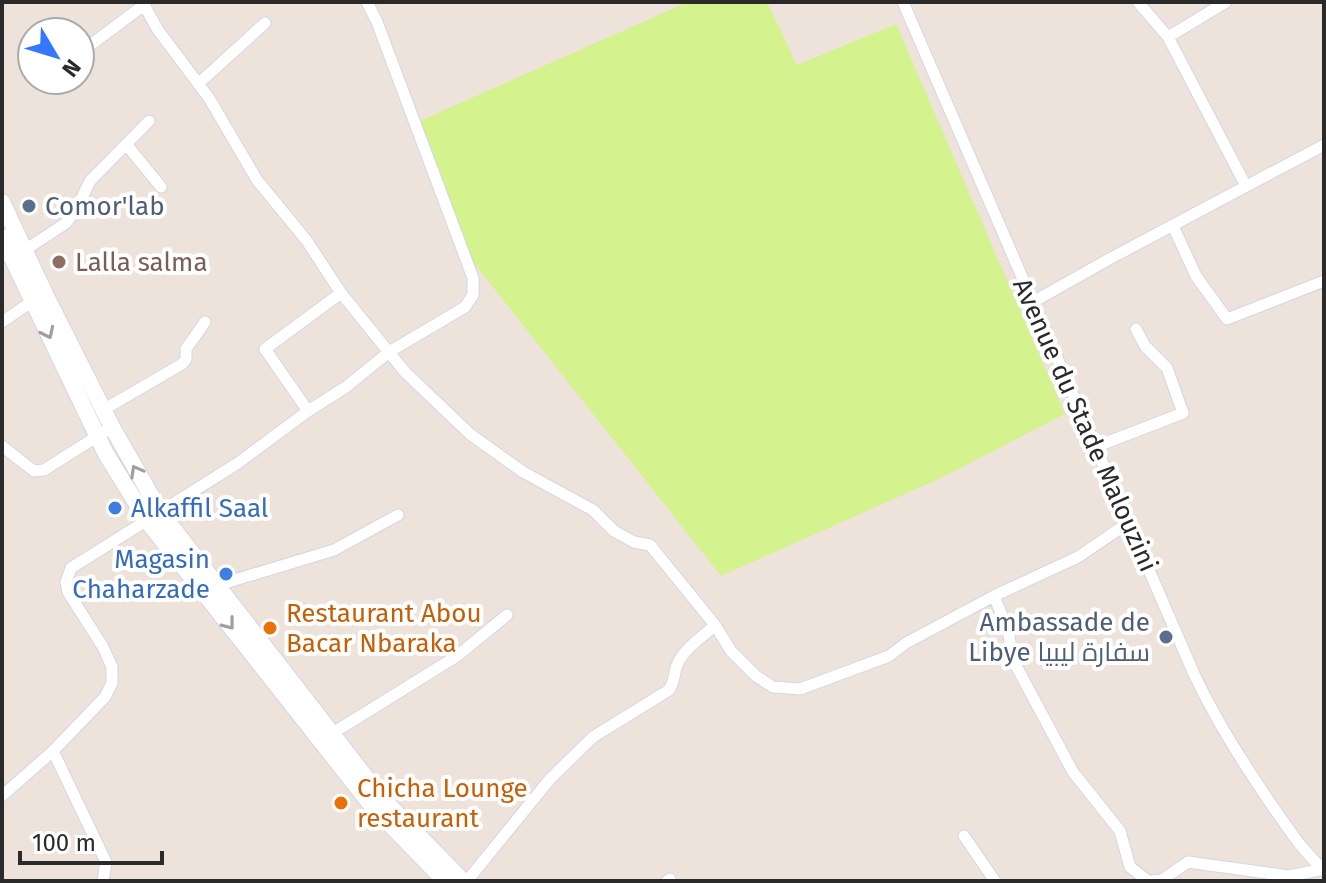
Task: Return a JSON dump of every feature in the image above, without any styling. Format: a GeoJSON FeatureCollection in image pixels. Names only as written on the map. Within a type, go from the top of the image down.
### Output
{"type":"FeatureCollection","features":[{"type":"Feature","properties":{"kind":"main road"},"geometry":{"type":"LineString","coordinates":[[2,202],[25,250],[39,298],[104,432],[155,517],[326,737],[465,881]]}},
{"type":"Feature","properties":{"kind":"main road"},"geometry":{"type":"LineString","coordinates":[[2,237],[103,410],[104,432]]}},
{"type":"Feature","properties":{"kind":"main road"},"geometry":{"type":"LineString","coordinates":[[155,517],[218,585],[372,806],[445,881]]}},
{"type":"Feature","properties":{"kind":"street"},"geometry":{"type":"LineString","coordinates":[[2,796],[53,751],[105,697],[112,683],[112,667],[103,647],[68,592],[67,574],[71,568],[238,463],[346,387],[389,352],[465,307],[473,295],[473,278],[367,2]]}},
{"type":"Feature","properties":{"kind":"street","name":"Avenue du Stade Malouzini"},"geometry":{"type":"LineString","coordinates":[[903,2],[1031,303],[1214,716],[1292,833],[1313,861],[1324,870]]}},
{"type":"Feature","properties":{"kind":"street"},"geometry":{"type":"LineString","coordinates":[[1138,2],[1168,37],[1246,186]]}},
{"type":"Feature","properties":{"kind":"street"},"geometry":{"type":"LineString","coordinates":[[1168,37],[1226,2]]}},
{"type":"Feature","properties":{"kind":"street"},"geometry":{"type":"LineString","coordinates":[[96,41],[145,4],[158,30],[198,84],[257,180],[307,241],[341,293],[405,372],[470,434],[523,472],[593,510],[614,531],[634,542],[650,545],[715,625],[731,651],[756,676],[773,687],[800,689],[889,656],[906,643],[994,596],[1078,557],[1128,523]]}},
{"type":"Feature","properties":{"kind":"street"},"geometry":{"type":"LineString","coordinates":[[198,84],[265,23]]}},
{"type":"Feature","properties":{"kind":"street"},"geometry":{"type":"LineString","coordinates":[[25,250],[66,223],[90,181],[149,121]]}},
{"type":"Feature","properties":{"kind":"street"},"geometry":{"type":"LineString","coordinates":[[126,144],[161,187]]}},
{"type":"Feature","properties":{"kind":"street"},"geometry":{"type":"LineString","coordinates":[[1031,303],[1324,145]]}},
{"type":"Feature","properties":{"kind":"street"},"geometry":{"type":"LineString","coordinates":[[1173,226],[1196,276],[1227,319],[1324,281]]}},
{"type":"Feature","properties":{"kind":"street"},"geometry":{"type":"LineString","coordinates":[[308,411],[265,349],[341,293]]}},
{"type":"Feature","properties":{"kind":"street"},"geometry":{"type":"LineString","coordinates":[[2,322],[39,298]]}},
{"type":"Feature","properties":{"kind":"street"},"geometry":{"type":"LineString","coordinates":[[103,410],[182,364],[186,359],[186,349],[205,322]]}},
{"type":"Feature","properties":{"kind":"street"},"geometry":{"type":"LineString","coordinates":[[1095,447],[1183,413],[1167,368],[1145,346],[1136,329]]}},
{"type":"Feature","properties":{"kind":"street"},"geometry":{"type":"LineString","coordinates":[[2,446],[34,471],[44,470],[104,432]]}},
{"type":"Feature","properties":{"kind":"street"},"geometry":{"type":"LineString","coordinates":[[218,585],[334,550],[398,515]]}},
{"type":"Feature","properties":{"kind":"street"},"geometry":{"type":"LineString","coordinates":[[994,596],[1008,630],[1013,660],[1073,772],[1120,831],[1130,867],[1150,881],[1170,878],[1188,862],[1289,876],[1324,870]]}},
{"type":"Feature","properties":{"kind":"street"},"geometry":{"type":"LineString","coordinates":[[326,737],[457,656],[507,615]]}},
{"type":"Feature","properties":{"kind":"street"},"geometry":{"type":"LineString","coordinates":[[465,881],[550,779],[593,737],[669,690],[676,681],[675,669],[682,656],[715,625]]}},
{"type":"Feature","properties":{"kind":"street"},"geometry":{"type":"LineString","coordinates":[[53,751],[106,862],[103,881]]}},
{"type":"Feature","properties":{"kind":"street"},"geometry":{"type":"LineString","coordinates":[[964,836],[995,881]]}},
{"type":"Feature","properties":{"kind":"street"},"geometry":{"type":"LineString","coordinates":[[1315,881],[1324,870]]}},
{"type":"Feature","properties":{"kind":"green space"},"geometry":{"type":"Polygon","coordinates":[[[688,2],[767,2],[797,65],[896,24],[1065,414],[945,476],[721,576],[466,253],[413,124],[688,2]]]}},
{"type":"Feature","properties":{"kind":"place","name":"Comor'lab"},"geometry":{"type":"Point","coordinates":[29,206]}},
{"type":"Feature","properties":{"kind":"place","name":"Lalla salma"},"geometry":{"type":"Point","coordinates":[59,262]}},
{"type":"Feature","properties":{"kind":"place","name":"Alkaffil Saal"},"geometry":{"type":"Point","coordinates":[115,508]}},
{"type":"Feature","properties":{"kind":"place","name":"Magasin Chaharzade"},"geometry":{"type":"Point","coordinates":[226,574]}},
{"type":"Feature","properties":{"kind":"place","name":"Restaurant Abou Bacar Nbaraka"},"geometry":{"type":"Point","coordinates":[270,628]}},
{"type":"Feature","properties":{"kind":"place","name":"Ambassade de Libye سفارة ليبيا"},"geometry":{"type":"Point","coordinates":[1166,637]}},
{"type":"Feature","properties":{"kind":"place","name":"Chicha Lounge restaurant"},"geometry":{"type":"Point","coordinates":[341,803]}}]}
